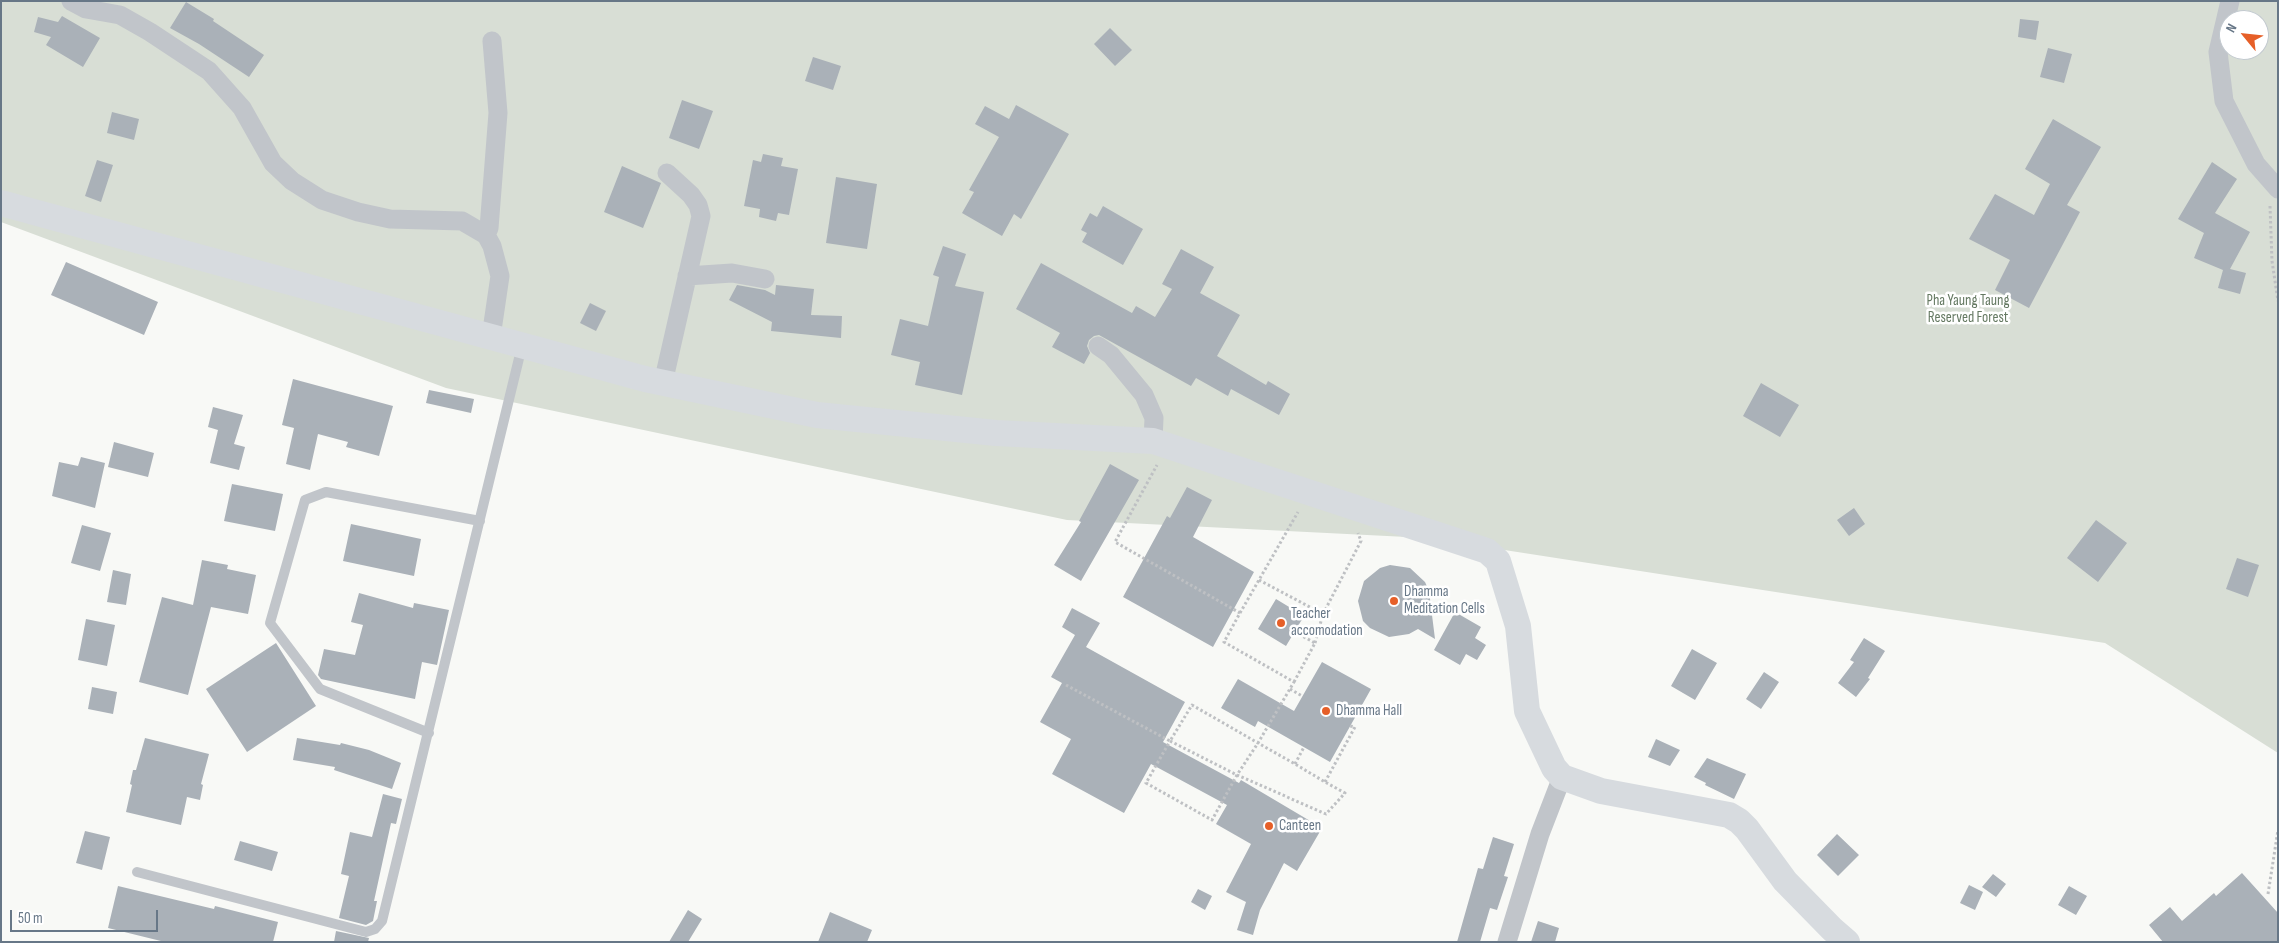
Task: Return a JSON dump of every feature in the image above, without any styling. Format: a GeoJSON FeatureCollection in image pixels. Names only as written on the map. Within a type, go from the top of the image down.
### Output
{"type":"FeatureCollection","features":[{"type":"Feature","properties":{"kind":"street"},"geometry":{"type":"LineString","coordinates":[[70,1],[86,9],[120,15],[150,32],[209,71],[242,108],[273,163],[292,181],[322,200],[358,212],[390,219],[462,221],[486,235],[492,246],[500,276],[491,336]]}},
{"type":"Feature","properties":{"kind":"street"},"geometry":{"type":"LineString","coordinates":[[2230,1],[2218,52],[2224,102],[2256,164],[2274,186]]}},
{"type":"Feature","properties":{"kind":"street"},"geometry":{"type":"LineString","coordinates":[[486,235],[489,228],[498,113],[492,41]]}},
{"type":"Feature","properties":{"kind":"street"},"geometry":{"type":"LineString","coordinates":[[663,383],[701,216],[698,205],[691,195],[667,173]]}},
{"type":"Feature","properties":{"kind":"street"},"geometry":{"type":"LineString","coordinates":[[1,203],[663,383],[818,415],[1158,448],[1487,551],[1498,561],[1518,626],[1527,711],[1554,768],[1562,777],[1601,791],[1729,815],[1739,821],[1785,881],[1847,942]]}},
{"type":"Feature","properties":{"kind":"street"},"geometry":{"type":"LineString","coordinates":[[687,276],[732,273],[765,279]]}},
{"type":"Feature","properties":{"kind":"street"},"geometry":{"type":"LineString","coordinates":[[1098,346],[1111,354],[1144,395],[1154,418],[1158,448]]}},
{"type":"Feature","properties":{"kind":"street"},"geometry":{"type":"LineString","coordinates":[[1507,942],[1540,834],[1562,777]]}},
{"type":"Feature","properties":{"kind":"lane"},"geometry":{"type":"LineString","coordinates":[[137,872],[366,932],[375,929],[382,921],[522,345]]}},
{"type":"Feature","properties":{"kind":"lane"},"geometry":{"type":"LineString","coordinates":[[429,733],[320,689],[270,623],[305,500],[326,492],[480,521]]}},
{"type":"Feature","properties":{"kind":"path"},"geometry":{"type":"LineString","coordinates":[[2274,186],[2272,261],[2278,300]]}},
{"type":"Feature","properties":{"kind":"path"},"geometry":{"type":"LineString","coordinates":[[1158,448],[1115,542],[1240,613]]}},
{"type":"Feature","properties":{"kind":"path"},"geometry":{"type":"LineString","coordinates":[[1294,682],[1224,642],[1302,506]]}},
{"type":"Feature","properties":{"kind":"path"},"geometry":{"type":"LineString","coordinates":[[1066,685],[1170,741],[1237,774],[1326,814],[1345,793],[1325,782],[1295,764],[1258,743],[1192,705],[1170,741],[1146,783],[1212,820],[1237,774],[1258,743],[1290,689],[1315,643],[1323,614],[1361,540],[1357,532]]}},
{"type":"Feature","properties":{"kind":"path"},"geometry":{"type":"LineString","coordinates":[[1259,580],[1323,614]]}},
{"type":"Feature","properties":{"kind":"path"},"geometry":{"type":"LineString","coordinates":[[1295,632],[1315,643]]}},
{"type":"Feature","properties":{"kind":"path"},"geometry":{"type":"LineString","coordinates":[[1290,689],[1302,696]]}},
{"type":"Feature","properties":{"kind":"path"},"geometry":{"type":"LineString","coordinates":[[1325,782],[1355,727],[1350,726]]}},
{"type":"Feature","properties":{"kind":"path"},"geometry":{"type":"LineString","coordinates":[[1295,764],[1304,747]]}},
{"type":"Feature","properties":{"kind":"path"},"geometry":{"type":"LineString","coordinates":[[2268,894],[2278,830]]}},
{"type":"Feature","properties":{"kind":"green space","name":"Pha Yaung Taung Reserved Forest"},"geometry":{"type":"Polygon","coordinates":[[[1,1],[2278,1],[2278,753],[2105,643],[1427,538],[1067,520],[446,388],[1,222],[1,1]]]}},
{"type":"Feature","properties":{"kind":"building"},"geometry":{"type":"Polygon","coordinates":[[[186,2],[214,19],[213,21],[264,55],[249,77],[199,44],[170,28],[186,2]]]}},
{"type":"Feature","properties":{"kind":"building"},"geometry":{"type":"Polygon","coordinates":[[[62,16],[100,38],[83,67],[46,45],[51,37],[34,32],[38,17],[58,22],[62,16]]]}},
{"type":"Feature","properties":{"kind":"building"},"geometry":{"type":"Polygon","coordinates":[[[2020,19],[2039,21],[2036,40],[2018,37],[2020,19]]]}},
{"type":"Feature","properties":{"kind":"building"},"geometry":{"type":"Polygon","coordinates":[[[1110,28],[1132,50],[1115,66],[1094,44],[1110,28]]]}},
{"type":"Feature","properties":{"kind":"building"},"geometry":{"type":"Polygon","coordinates":[[[2048,48],[2072,54],[2064,83],[2040,77],[2048,48]]]}},
{"type":"Feature","properties":{"kind":"building"},"geometry":{"type":"Polygon","coordinates":[[[813,57],[841,66],[833,90],[805,81],[813,57]]]}},
{"type":"Feature","properties":{"kind":"building"},"geometry":{"type":"Polygon","coordinates":[[[682,100],[713,111],[699,149],[669,138],[682,100]]]}},
{"type":"Feature","properties":{"kind":"building"},"geometry":{"type":"Polygon","coordinates":[[[1016,105],[1069,134],[1021,219],[1014,214],[1002,236],[962,213],[974,192],[969,190],[999,137],[975,124],[985,106],[1009,119],[1016,105]]]}},
{"type":"Feature","properties":{"kind":"building"},"geometry":{"type":"Polygon","coordinates":[[[112,112],[139,119],[134,140],[107,133],[112,112]]]}},
{"type":"Feature","properties":{"kind":"building"},"geometry":{"type":"Polygon","coordinates":[[[2053,119],[2101,147],[2067,205],[2080,212],[2029,308],[1995,290],[2010,260],[1969,239],[1995,194],[2034,215],[2050,184],[2025,169],[2053,119]]]}},
{"type":"Feature","properties":{"kind":"building"},"geometry":{"type":"Polygon","coordinates":[[[763,154],[783,158],[781,166],[798,169],[789,215],[778,213],[776,221],[759,217],[760,209],[744,206],[753,160],[761,162],[763,154]]]}},
{"type":"Feature","properties":{"kind":"building"},"geometry":{"type":"Polygon","coordinates":[[[97,160],[113,165],[101,202],[85,196],[97,160]]]}},
{"type":"Feature","properties":{"kind":"building"},"geometry":{"type":"Polygon","coordinates":[[[2212,162],[2237,179],[2215,213],[2250,232],[2230,269],[2246,273],[2240,294],[2218,288],[2223,270],[2194,258],[2204,233],[2178,219],[2212,162]]]}},
{"type":"Feature","properties":{"kind":"building"},"geometry":{"type":"Polygon","coordinates":[[[622,166],[661,183],[643,228],[604,212],[622,166]]]}},
{"type":"Feature","properties":{"kind":"building"},"geometry":{"type":"Polygon","coordinates":[[[836,177],[877,184],[867,249],[826,243],[836,177]]]}},
{"type":"Feature","properties":{"kind":"building"},"geometry":{"type":"Polygon","coordinates":[[[1103,206],[1143,229],[1123,265],[1082,242],[1087,233],[1081,230],[1090,213],[1097,217],[1103,206]]]}},
{"type":"Feature","properties":{"kind":"building"},"geometry":{"type":"Polygon","coordinates":[[[943,246],[966,254],[955,286],[984,292],[962,395],[915,385],[920,362],[891,355],[900,319],[928,326],[939,277],[933,275],[943,246]]]}},
{"type":"Feature","properties":{"kind":"building"},"geometry":{"type":"Polygon","coordinates":[[[1181,249],[1214,267],[1200,293],[1240,315],[1217,356],[1266,385],[1268,381],[1290,394],[1279,415],[1231,389],[1228,396],[1196,378],[1191,386],[1099,335],[1089,340],[1087,346],[1090,353],[1084,364],[1052,347],[1060,333],[1016,309],[1041,263],[1132,313],[1136,306],[1155,317],[1172,289],[1162,284],[1181,249]]]}},
{"type":"Feature","properties":{"kind":"building"},"geometry":{"type":"Polygon","coordinates":[[[66,262],[158,302],[144,335],[51,295],[66,262]]]}},
{"type":"Feature","properties":{"kind":"building"},"geometry":{"type":"Polygon","coordinates":[[[737,285],[765,290],[775,295],[776,285],[814,289],[811,315],[842,316],[841,338],[771,331],[772,322],[729,300],[737,285]]]}},
{"type":"Feature","properties":{"kind":"building"},"geometry":{"type":"Polygon","coordinates":[[[590,303],[606,311],[596,331],[580,323],[590,303]]]}},
{"type":"Feature","properties":{"kind":"building"},"geometry":{"type":"Polygon","coordinates":[[[293,379],[393,406],[379,456],[346,447],[348,442],[318,434],[310,470],[286,464],[294,428],[282,425],[293,379]]]}},
{"type":"Feature","properties":{"kind":"building"},"geometry":{"type":"Polygon","coordinates":[[[1761,383],[1799,405],[1780,437],[1743,416],[1761,383]]]}},
{"type":"Feature","properties":{"kind":"building"},"geometry":{"type":"Polygon","coordinates":[[[429,390],[474,399],[471,413],[426,403],[429,390]]]}},
{"type":"Feature","properties":{"kind":"building"},"geometry":{"type":"Polygon","coordinates":[[[213,407],[243,415],[234,444],[245,447],[239,470],[210,463],[218,430],[208,427],[213,407]]]}},
{"type":"Feature","properties":{"kind":"building"},"geometry":{"type":"Polygon","coordinates":[[[114,442],[154,453],[148,477],[108,467],[114,442]]]}},
{"type":"Feature","properties":{"kind":"building"},"geometry":{"type":"Polygon","coordinates":[[[81,457],[105,463],[95,508],[52,496],[59,462],[78,466],[81,457]]]}},
{"type":"Feature","properties":{"kind":"building"},"geometry":{"type":"Polygon","coordinates":[[[1110,464],[1139,480],[1081,581],[1054,565],[1081,522],[1079,521],[1110,464]]]}},
{"type":"Feature","properties":{"kind":"building"},"geometry":{"type":"Polygon","coordinates":[[[232,484],[283,494],[275,531],[224,521],[232,484]]]}},
{"type":"Feature","properties":{"kind":"building"},"geometry":{"type":"Polygon","coordinates":[[[1187,487],[1212,500],[1193,537],[1254,572],[1213,647],[1123,597],[1167,516],[1170,518],[1187,487]]]}},
{"type":"Feature","properties":{"kind":"building"},"geometry":{"type":"Polygon","coordinates":[[[1854,508],[1865,524],[1849,536],[1837,520],[1854,508]]]}},
{"type":"Feature","properties":{"kind":"building"},"geometry":{"type":"Polygon","coordinates":[[[2096,520],[2127,543],[2098,582],[2067,558],[2096,520]]]}},
{"type":"Feature","properties":{"kind":"building"},"geometry":{"type":"Polygon","coordinates":[[[351,524],[421,539],[414,576],[343,561],[351,524]]]}},
{"type":"Feature","properties":{"kind":"building"},"geometry":{"type":"Polygon","coordinates":[[[82,525],[111,533],[100,571],[71,563],[82,525]]]}},
{"type":"Feature","properties":{"kind":"building"},"geometry":{"type":"Polygon","coordinates":[[[2237,558],[2259,565],[2248,597],[2226,589],[2237,558]]]}},
{"type":"Feature","properties":{"kind":"building"},"geometry":{"type":"Polygon","coordinates":[[[202,560],[228,565],[227,569],[256,575],[248,614],[211,607],[188,695],[139,682],[162,597],[193,605],[202,560]]]}},
{"type":"Feature","properties":{"kind":"building","name":"Dhamma Meditation Cells"},"geometry":{"type":"Polygon","coordinates":[[[1390,565],[1410,568],[1425,582],[1429,591],[1435,639],[1418,629],[1409,634],[1389,637],[1370,628],[1363,621],[1358,601],[1364,581],[1380,568],[1390,565]]]}},
{"type":"Feature","properties":{"kind":"building"},"geometry":{"type":"Polygon","coordinates":[[[113,570],[131,574],[126,605],[107,602],[113,570]]]}},
{"type":"Feature","properties":{"kind":"building"},"geometry":{"type":"Polygon","coordinates":[[[359,593],[413,608],[414,603],[449,610],[437,665],[422,662],[415,699],[321,679],[318,675],[324,649],[355,655],[363,625],[351,622],[359,593]]]}},
{"type":"Feature","properties":{"kind":"building","name":"Teacher accomodation"},"geometry":{"type":"Polygon","coordinates":[[[1276,599],[1304,616],[1286,646],[1258,629],[1276,599]]]}},
{"type":"Feature","properties":{"kind":"building"},"geometry":{"type":"Polygon","coordinates":[[[1072,608],[1100,623],[1086,647],[1185,702],[1163,742],[1239,783],[1241,780],[1322,828],[1297,871],[1284,863],[1260,910],[1253,935],[1237,930],[1246,902],[1226,892],[1251,844],[1216,824],[1227,805],[1151,764],[1124,813],[1052,774],[1071,739],[1040,722],[1062,683],[1051,677],[1075,635],[1062,627],[1072,608]]]}},
{"type":"Feature","properties":{"kind":"building"},"geometry":{"type":"Polygon","coordinates":[[[1455,612],[1481,627],[1475,638],[1486,645],[1477,660],[1466,654],[1460,665],[1434,650],[1455,612]]]}},
{"type":"Feature","properties":{"kind":"building"},"geometry":{"type":"Polygon","coordinates":[[[86,619],[115,625],[107,666],[78,660],[86,619]]]}},
{"type":"Feature","properties":{"kind":"building"},"geometry":{"type":"Polygon","coordinates":[[[1864,638],[1885,651],[1868,678],[1870,679],[1856,697],[1838,683],[1854,662],[1850,660],[1864,638]]]}},
{"type":"Feature","properties":{"kind":"building"},"geometry":{"type":"Polygon","coordinates":[[[276,643],[316,706],[247,752],[206,689],[276,643]]]}},
{"type":"Feature","properties":{"kind":"building"},"geometry":{"type":"Polygon","coordinates":[[[1692,649],[1717,663],[1695,700],[1671,686],[1692,649]]]}},
{"type":"Feature","properties":{"kind":"building","name":"Dhamma Hall"},"geometry":{"type":"Polygon","coordinates":[[[1322,662],[1371,689],[1330,762],[1258,721],[1255,727],[1221,708],[1238,679],[1294,711],[1322,662]]]}},
{"type":"Feature","properties":{"kind":"building"},"geometry":{"type":"Polygon","coordinates":[[[1764,672],[1779,682],[1761,709],[1746,699],[1764,672]]]}},
{"type":"Feature","properties":{"kind":"building"},"geometry":{"type":"Polygon","coordinates":[[[92,687],[117,692],[113,714],[88,709],[92,687]]]}},
{"type":"Feature","properties":{"kind":"building"},"geometry":{"type":"Polygon","coordinates":[[[145,738],[209,754],[201,784],[203,785],[200,800],[187,797],[181,825],[126,812],[133,770],[136,770],[145,738]]]}},
{"type":"Feature","properties":{"kind":"building"},"geometry":{"type":"Polygon","coordinates":[[[297,738],[340,745],[341,743],[369,750],[401,763],[392,789],[334,770],[335,767],[293,760],[297,738]]]}},
{"type":"Feature","properties":{"kind":"building"},"geometry":{"type":"Polygon","coordinates":[[[1656,739],[1680,750],[1670,766],[1648,757],[1656,739]]]}},
{"type":"Feature","properties":{"kind":"building"},"geometry":{"type":"Polygon","coordinates":[[[1707,758],[1746,774],[1734,799],[1705,785],[1706,783],[1694,777],[1707,758]]]}},
{"type":"Feature","properties":{"kind":"building"},"geometry":{"type":"Polygon","coordinates":[[[383,794],[402,799],[396,824],[391,823],[374,901],[377,901],[373,921],[366,925],[339,918],[349,876],[341,874],[350,832],[372,837],[383,794]]]}},
{"type":"Feature","properties":{"kind":"building"},"geometry":{"type":"Polygon","coordinates":[[[85,831],[110,837],[102,870],[76,863],[85,831]]]}},
{"type":"Feature","properties":{"kind":"building"},"geometry":{"type":"Polygon","coordinates":[[[1837,834],[1859,855],[1838,876],[1817,855],[1837,834]]]}},
{"type":"Feature","properties":{"kind":"building"},"geometry":{"type":"Polygon","coordinates":[[[1493,837],[1514,844],[1504,876],[1508,877],[1497,910],[1490,908],[1480,942],[1457,942],[1478,868],[1483,869],[1493,837]]]}},
{"type":"Feature","properties":{"kind":"building"},"geometry":{"type":"Polygon","coordinates":[[[240,841],[278,852],[272,871],[234,860],[240,841]]]}},
{"type":"Feature","properties":{"kind":"building"},"geometry":{"type":"Polygon","coordinates":[[[2242,873],[2278,913],[2278,942],[2163,942],[2149,925],[2170,907],[2182,921],[2214,893],[2216,896],[2242,873]]]}},
{"type":"Feature","properties":{"kind":"building"},"geometry":{"type":"Polygon","coordinates":[[[1993,874],[2006,884],[1996,897],[1982,887],[1993,874]]]}},
{"type":"Feature","properties":{"kind":"building"},"geometry":{"type":"Polygon","coordinates":[[[1969,885],[1983,892],[1975,910],[1960,903],[1969,885]]]}},
{"type":"Feature","properties":{"kind":"building"},"geometry":{"type":"Polygon","coordinates":[[[118,886],[214,909],[215,906],[278,922],[273,942],[165,942],[108,928],[118,886]]]}},
{"type":"Feature","properties":{"kind":"building"},"geometry":{"type":"Polygon","coordinates":[[[2069,886],[2087,896],[2076,915],[2058,905],[2069,886]]]}},
{"type":"Feature","properties":{"kind":"building"},"geometry":{"type":"Polygon","coordinates":[[[1198,889],[1212,896],[1205,910],[1191,902],[1198,889]]]}},
{"type":"Feature","properties":{"kind":"building"},"geometry":{"type":"Polygon","coordinates":[[[688,910],[702,919],[688,942],[669,942],[688,910]]]}},
{"type":"Feature","properties":{"kind":"building"},"geometry":{"type":"Polygon","coordinates":[[[830,912],[872,930],[867,942],[818,942],[830,912]]]}},
{"type":"Feature","properties":{"kind":"building"},"geometry":{"type":"Polygon","coordinates":[[[1538,921],[1559,928],[1555,942],[1531,942],[1538,921]]]}},
{"type":"Feature","properties":{"kind":"building"},"geometry":{"type":"Polygon","coordinates":[[[336,931],[369,938],[368,942],[334,942],[336,931]]]}},
{"type":"Feature","properties":{"kind":"place","name":"Dhamma Meditation Cells"},"geometry":{"type":"Point","coordinates":[1394,601]}},
{"type":"Feature","properties":{"kind":"place","name":"Teacher accomodation"},"geometry":{"type":"Point","coordinates":[1281,623]}},
{"type":"Feature","properties":{"kind":"place","name":"Dhamma Hall"},"geometry":{"type":"Point","coordinates":[1326,711]}},
{"type":"Feature","properties":{"kind":"place","name":"Canteen"},"geometry":{"type":"Point","coordinates":[1269,826]}}]}
